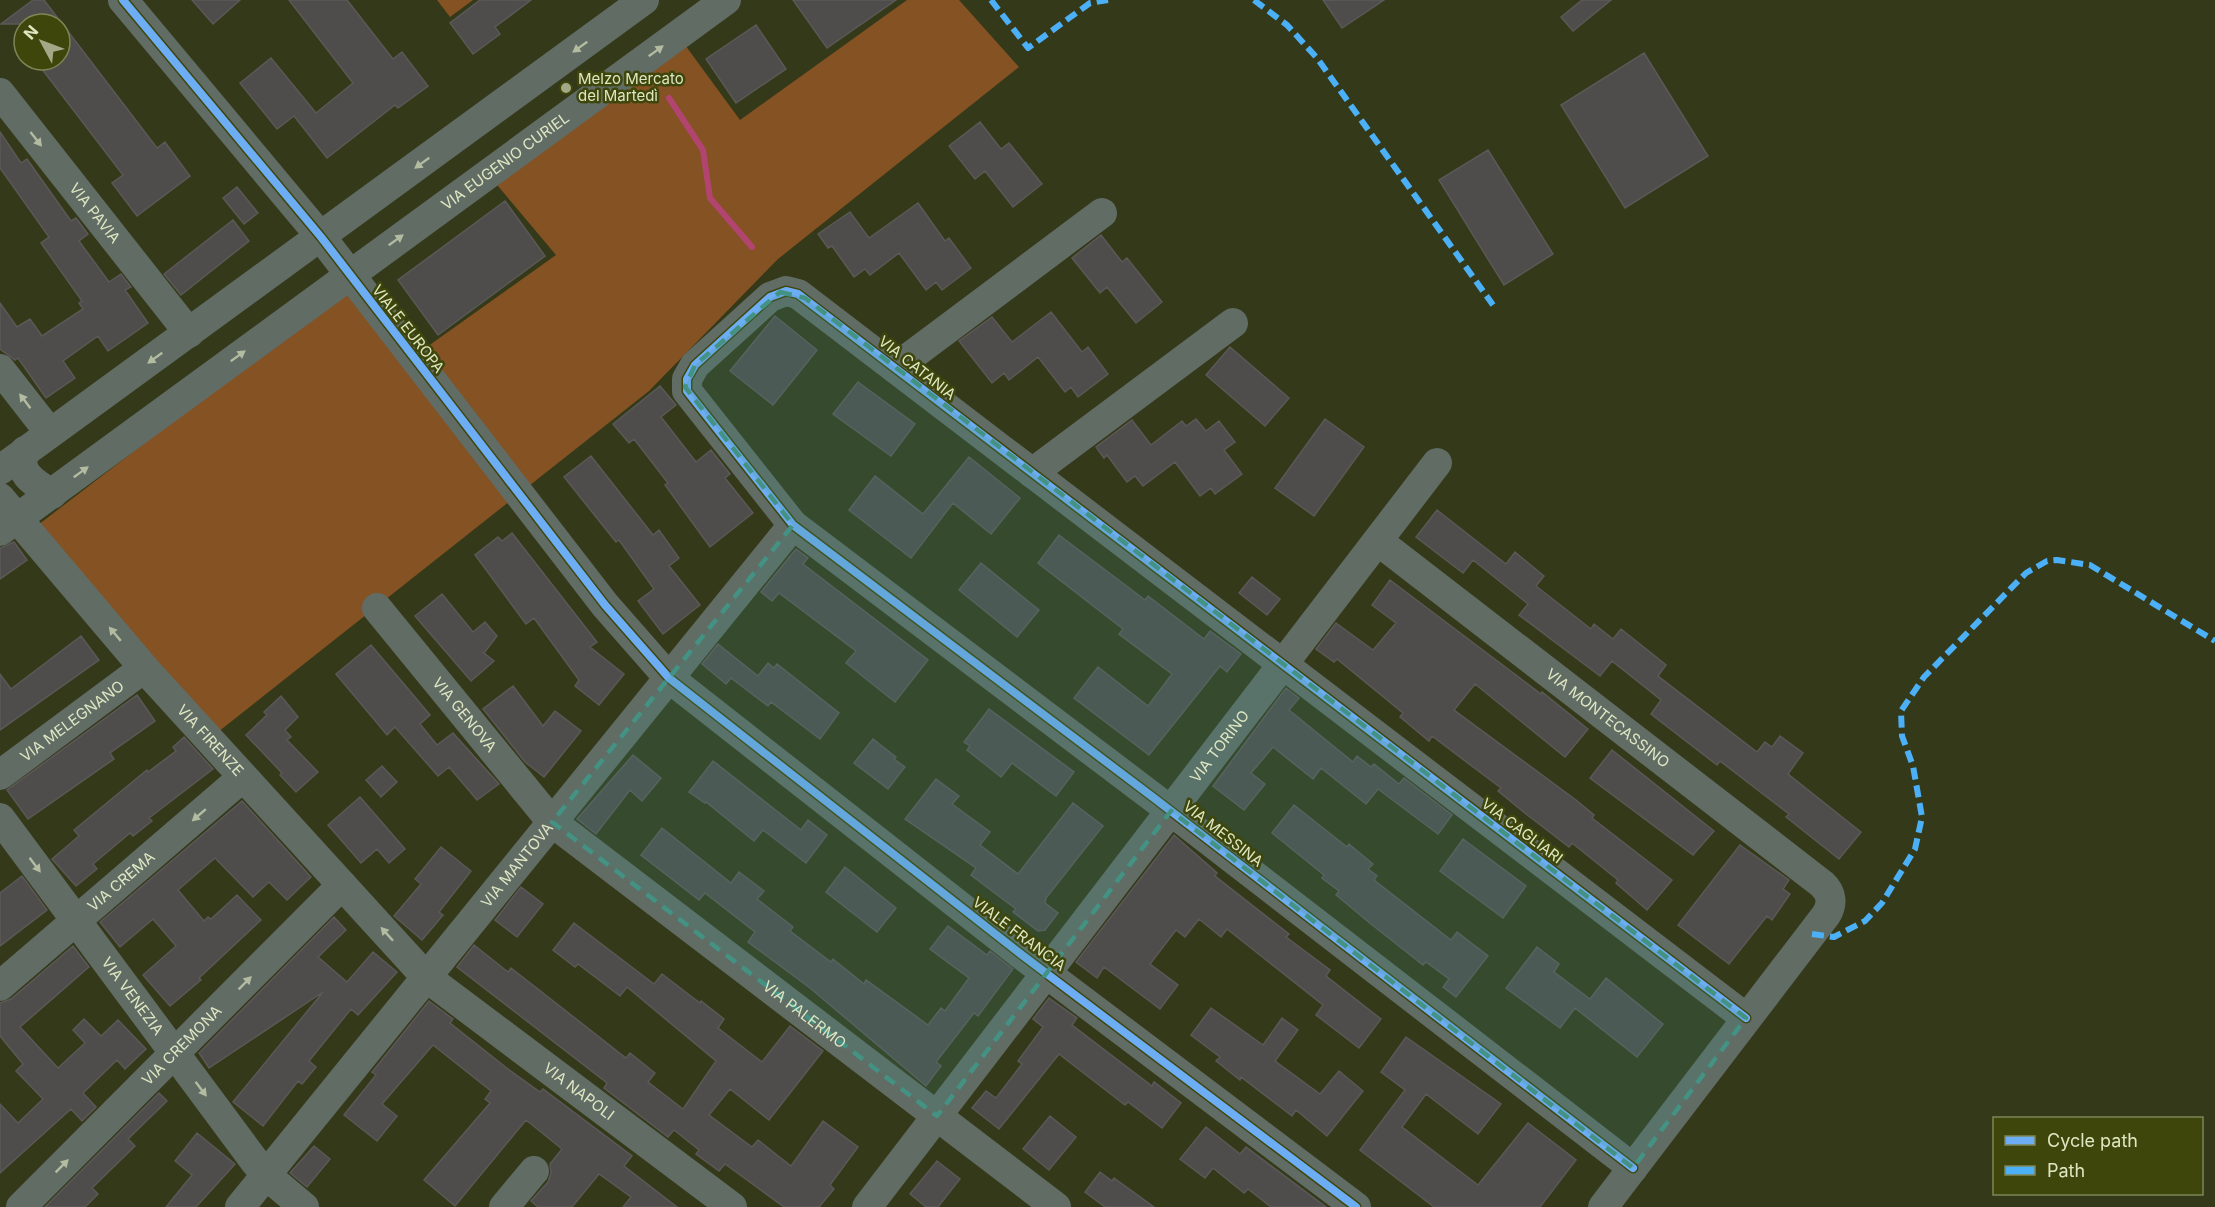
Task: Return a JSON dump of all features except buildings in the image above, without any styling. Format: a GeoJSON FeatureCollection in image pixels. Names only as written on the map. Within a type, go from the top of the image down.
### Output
{"type":"FeatureCollection","features":[{"type":"Feature","properties":{"kind":"street","name":"VIALE EUROPA"},"geometry":{"type":"LineString","coordinates":[[123,0],[321,237],[605,605],[669,678]]}},
{"type":"Feature","properties":{"kind":"street"},"geometry":{"type":"LineString","coordinates":[[0,470],[644,0]]}},
{"type":"Feature","properties":{"kind":"street","name":"VIA EUGENIO CURIEL"},"geometry":{"type":"LineString","coordinates":[[6,516],[52,494],[726,0]]}},
{"type":"Feature","properties":{"kind":"street","name":"VIA PAVIA"},"geometry":{"type":"LineString","coordinates":[[0,93],[189,333]]}},
{"type":"Feature","properties":{"kind":"street","name":"VIA CATANIA"},"geometry":{"type":"LineString","coordinates":[[895,368],[1102,213]]}},
{"type":"Feature","properties":{"kind":"street"},"geometry":{"type":"LineString","coordinates":[[287,262],[295,262],[309,274],[315,286],[311,302]]}},
{"type":"Feature","properties":{"kind":"street","name":"VIA CATANIA"},"geometry":{"type":"LineString","coordinates":[[793,525],[690,397],[686,387],[688,374],[700,360],[770,297],[786,291],[798,294],[1282,666]]}},
{"type":"Feature","properties":{"kind":"street"},"geometry":{"type":"LineString","coordinates":[[1032,474],[1233,323]]}},
{"type":"Feature","properties":{"kind":"street"},"geometry":{"type":"LineString","coordinates":[[0,369],[50,433]]}},
{"type":"Feature","properties":{"kind":"street"},"geometry":{"type":"LineString","coordinates":[[25,451],[22,459],[23,470],[35,483],[52,494]]}},
{"type":"Feature","properties":{"kind":"street","name":"VIA TORINO"},"geometry":{"type":"LineString","coordinates":[[867,1207],[1437,463]]}},
{"type":"Feature","properties":{"kind":"street","name":"VIA FIRENZE"},"geometry":{"type":"LineString","coordinates":[[6,516],[426,977]]}},
{"type":"Feature","properties":{"kind":"street","name":"VIA MANTOVA"},"geometry":{"type":"LineString","coordinates":[[240,1207],[793,525]]}},
{"type":"Feature","properties":{"kind":"street","name":"VIA MESSINA"},"geometry":{"type":"LineString","coordinates":[[793,525],[1171,811],[1633,1168]]}},
{"type":"Feature","properties":{"kind":"street","name":"VIA MONTECASSINO"},"geometry":{"type":"LineString","coordinates":[[1378,541],[1822,884],[1831,898],[1826,915],[1746,1018]]}},
{"type":"Feature","properties":{"kind":"street","name":"VIA GENOVA"},"geometry":{"type":"LineString","coordinates":[[377,608],[552,822]]}},
{"type":"Feature","properties":{"kind":"street","name":"VIA CAGLIARI"},"geometry":{"type":"LineString","coordinates":[[1282,666],[1746,1018]]}},
{"type":"Feature","properties":{"kind":"street","name":"VIA MELEGNANO"},"geometry":{"type":"LineString","coordinates":[[0,775],[144,668]]}},
{"type":"Feature","properties":{"kind":"street","name":"VIALE FRANCIA"},"geometry":{"type":"LineString","coordinates":[[669,678],[1047,973],[1356,1207]]}},
{"type":"Feature","properties":{"kind":"street","name":"VIA CREMA"},"geometry":{"type":"LineString","coordinates":[[0,986],[243,777]]}},
{"type":"Feature","properties":{"kind":"street","name":"VIA VENEZIA"},"geometry":{"type":"LineString","coordinates":[[0,818],[266,1175],[304,1207]]}},
{"type":"Feature","properties":{"kind":"street","name":"VIA PALERMO"},"geometry":{"type":"LineString","coordinates":[[552,822],[1056,1207]]}},
{"type":"Feature","properties":{"kind":"street","name":"VIA CREMONA"},"geometry":{"type":"LineString","coordinates":[[21,1207],[342,885]]}},
{"type":"Feature","properties":{"kind":"street","name":"VIA NAPOLI"},"geometry":{"type":"LineString","coordinates":[[426,977],[732,1207]]}},
{"type":"Feature","properties":{"kind":"street"},"geometry":{"type":"LineString","coordinates":[[1603,1207],[1746,1018]]}},
{"type":"Feature","properties":{"kind":"street"},"geometry":{"type":"LineString","coordinates":[[504,1207],[534,1172]]}},
{"type":"Feature","properties":{"kind":"highlighted area"},"geometry":{"type":"Polygon","coordinates":[[[780,292],[805,298],[1746,1018],[1633,1168],[1171,811],[937,1116],[552,822],[793,525],[685,387],[695,365],[780,292]]]}},
{"type":"Feature","properties":{"kind":"shaded area"},"geometry":{"type":"Polygon","coordinates":[[[437,0],[473,0],[450,17],[437,0]]]}},
{"type":"Feature","properties":{"kind":"shaded area"},"geometry":{"type":"Polygon","coordinates":[[[907,0],[959,0],[1019,67],[778,259],[649,391],[218,732],[38,525],[344,290],[403,364],[556,255],[487,173],[677,34],[740,120],[907,0]]]}},
{"type":"Feature","properties":{"kind":"waterway"},"geometry":{"type":"LineString","coordinates":[[669,98],[703,150],[710,198],[752,247]]}},
{"type":"Feature","properties":{"kind":"marked path"},"geometry":{"type":"LineString","coordinates":[[991,0],[1028,48],[1090,3],[1108,0]]}},
{"type":"Feature","properties":{"kind":"marked path"},"geometry":{"type":"LineString","coordinates":[[1254,0],[1287,25],[1317,58],[1493,305]]}},
{"type":"Feature","properties":{"kind":"marked path"},"geometry":{"type":"LineString","coordinates":[[1812,934],[1834,937],[1865,921],[1882,903],[1915,849],[1922,817],[1913,766],[1902,736],[1901,711],[1924,677],[2026,573],[2047,561],[2057,560],[2090,565],[2215,641]]}},
{"type":"Feature","properties":{"kind":"cycle path"},"geometry":{"type":"LineString","coordinates":[[123,0],[321,237],[605,605],[669,678],[1022,955],[1356,1207]]}},
{"type":"Feature","properties":{"kind":"cycle path"},"geometry":{"type":"LineString","coordinates":[[1633,1168],[1154,798],[793,525],[687,391],[687,379],[695,365],[770,297],[786,291],[798,294],[1746,1018]]}},
{"type":"Feature","properties":{"kind":"place","name":"Melzo Mercato del Martedì"},"geometry":{"type":"Point","coordinates":[566,88]}}]}
